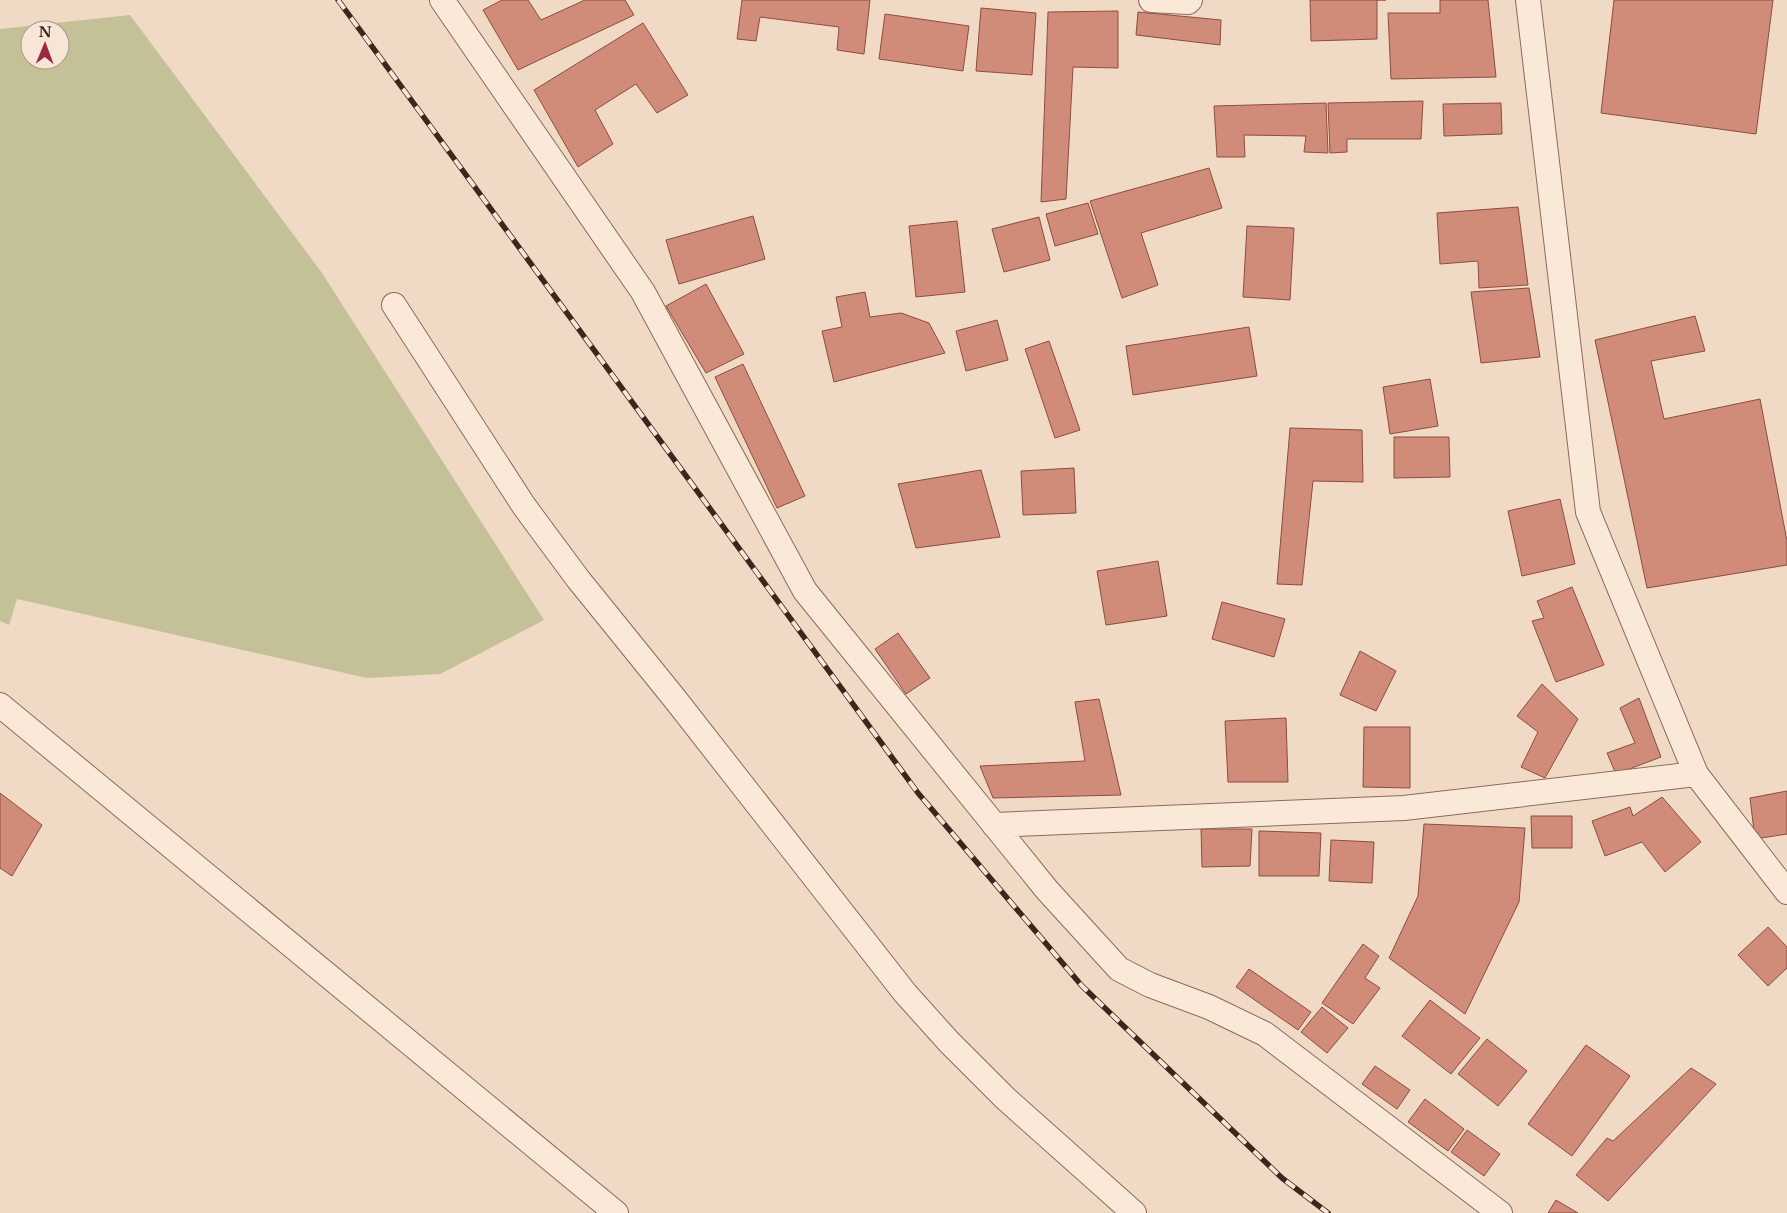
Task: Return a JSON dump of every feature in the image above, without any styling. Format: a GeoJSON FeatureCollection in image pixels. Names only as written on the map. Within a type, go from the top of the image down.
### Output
{"type":"FeatureCollection","features":[{"type":"Feature","properties":{"kind":"street"},"geometry":{"type":"LineString","coordinates":[[442,0],[643,292],[805,591],[1047,890],[1119,969],[1150,985],[1209,1007],[1265,1034],[1500,1213]]}},
{"type":"Feature","properties":{"kind":"street"},"geometry":{"type":"LineString","coordinates":[[1151,0],[1188,2],[1190,0]]}},
{"type":"Feature","properties":{"kind":"street"},"geometry":{"type":"LineString","coordinates":[[1528,0],[1588,512],[1696,774],[1787,892]]}},
{"type":"Feature","properties":{"kind":"street"},"geometry":{"type":"LineString","coordinates":[[394,305],[524,506],[905,993],[1005,1098],[1134,1213]]}},
{"type":"Feature","properties":{"kind":"street"},"geometry":{"type":"LineString","coordinates":[[0,705],[616,1213]]}},
{"type":"Feature","properties":{"kind":"street"},"geometry":{"type":"LineString","coordinates":[[994,825],[1404,808],[1696,774]]}},
{"type":"Feature","properties":{"kind":"shaded area"},"geometry":{"type":"Polygon","coordinates":[[[130,15],[322,273],[544,620],[440,674],[367,678],[17,599],[9,625],[0,621],[0,29],[20,27],[20,70],[70,70],[70,21],[130,15]]]}},
{"type":"Feature","properties":{"kind":"building"},"geometry":{"type":"Polygon","coordinates":[[[502,0],[528,0],[541,20],[585,0],[625,0],[634,15],[518,70],[483,10],[502,0]]]}},
{"type":"Feature","properties":{"kind":"building"},"geometry":{"type":"Polygon","coordinates":[[[742,0],[870,0],[864,54],[837,50],[839,27],[760,17],[756,41],[737,39],[742,0]]]}},
{"type":"Feature","properties":{"kind":"building"},"geometry":{"type":"Polygon","coordinates":[[[1310,0],[1377,0],[1377,39],[1311,41],[1310,0]]]}},
{"type":"Feature","properties":{"kind":"building"},"geometry":{"type":"Polygon","coordinates":[[[1440,0],[1488,0],[1496,77],[1391,79],[1388,13],[1440,13],[1440,0]]]}},
{"type":"Feature","properties":{"kind":"building"},"geometry":{"type":"Polygon","coordinates":[[[1614,0],[1773,0],[1756,134],[1601,113],[1614,0]]]}},
{"type":"Feature","properties":{"kind":"building"},"geometry":{"type":"Polygon","coordinates":[[[981,8],[1036,13],[1032,75],[976,71],[981,8]]]}},
{"type":"Feature","properties":{"kind":"building"},"geometry":{"type":"Polygon","coordinates":[[[1118,11],[1118,68],[1073,67],[1066,199],[1041,202],[1048,12],[1118,11]]]}},
{"type":"Feature","properties":{"kind":"building"},"geometry":{"type":"Polygon","coordinates":[[[1138,12],[1221,20],[1220,45],[1136,35],[1138,12]]]}},
{"type":"Feature","properties":{"kind":"building"},"geometry":{"type":"Polygon","coordinates":[[[885,14],[969,26],[963,71],[879,59],[885,14]]]}},
{"type":"Feature","properties":{"kind":"building"},"geometry":{"type":"Polygon","coordinates":[[[643,23],[688,95],[657,113],[636,84],[595,110],[613,144],[578,167],[534,90],[643,23]]]}},
{"type":"Feature","properties":{"kind":"building"},"geometry":{"type":"Polygon","coordinates":[[[1423,101],[1421,139],[1347,139],[1347,152],[1330,153],[1328,103],[1423,101]]]}},
{"type":"Feature","properties":{"kind":"building"},"geometry":{"type":"Polygon","coordinates":[[[1326,103],[1328,153],[1304,152],[1306,136],[1244,135],[1245,157],[1217,157],[1214,106],[1326,103]]]}},
{"type":"Feature","properties":{"kind":"building"},"geometry":{"type":"Polygon","coordinates":[[[1501,103],[1502,134],[1444,136],[1443,104],[1501,103]]]}},
{"type":"Feature","properties":{"kind":"building"},"geometry":{"type":"Polygon","coordinates":[[[1209,168],[1222,208],[1141,233],[1158,285],[1122,298],[1090,201],[1209,168]]]}},
{"type":"Feature","properties":{"kind":"building"},"geometry":{"type":"Polygon","coordinates":[[[1088,203],[1098,234],[1055,246],[1046,214],[1088,203]]]}},
{"type":"Feature","properties":{"kind":"building"},"geometry":{"type":"Polygon","coordinates":[[[1518,207],[1528,285],[1479,288],[1478,261],[1440,264],[1437,213],[1518,207]]]}},
{"type":"Feature","properties":{"kind":"building"},"geometry":{"type":"Polygon","coordinates":[[[753,216],[765,259],[679,284],[666,240],[753,216]]]}},
{"type":"Feature","properties":{"kind":"building"},"geometry":{"type":"Polygon","coordinates":[[[1039,217],[1050,260],[1004,272],[992,229],[1039,217]]]}},
{"type":"Feature","properties":{"kind":"building"},"geometry":{"type":"Polygon","coordinates":[[[957,221],[965,292],[916,297],[909,226],[957,221]]]}},
{"type":"Feature","properties":{"kind":"building"},"geometry":{"type":"Polygon","coordinates":[[[1247,226],[1294,228],[1290,300],[1243,297],[1247,226]]]}},
{"type":"Feature","properties":{"kind":"building"},"geometry":{"type":"Polygon","coordinates":[[[706,284],[744,354],[706,373],[666,306],[706,284]]]}},
{"type":"Feature","properties":{"kind":"building"},"geometry":{"type":"Polygon","coordinates":[[[1529,288],[1540,357],[1481,363],[1471,292],[1529,288]]]}},
{"type":"Feature","properties":{"kind":"building"},"geometry":{"type":"Polygon","coordinates":[[[865,292],[870,317],[901,313],[929,323],[945,353],[834,382],[822,331],[842,327],[836,297],[865,292]]]}},
{"type":"Feature","properties":{"kind":"building"},"geometry":{"type":"Polygon","coordinates":[[[1695,316],[1705,351],[1651,361],[1664,419],[1760,399],[1787,541],[1787,565],[1647,588],[1595,340],[1695,316]]]}},
{"type":"Feature","properties":{"kind":"building"},"geometry":{"type":"Polygon","coordinates":[[[997,320],[1008,360],[966,371],[956,331],[997,320]]]}},
{"type":"Feature","properties":{"kind":"building"},"geometry":{"type":"Polygon","coordinates":[[[1249,327],[1257,376],[1133,395],[1126,346],[1249,327]]]}},
{"type":"Feature","properties":{"kind":"building"},"geometry":{"type":"Polygon","coordinates":[[[1049,341],[1080,430],[1055,438],[1025,349],[1049,341]]]}},
{"type":"Feature","properties":{"kind":"building"},"geometry":{"type":"Polygon","coordinates":[[[743,364],[805,496],[777,508],[715,377],[743,364]]]}},
{"type":"Feature","properties":{"kind":"building"},"geometry":{"type":"Polygon","coordinates":[[[1430,379],[1438,426],[1390,434],[1383,387],[1430,379]]]}},
{"type":"Feature","properties":{"kind":"building"},"geometry":{"type":"Polygon","coordinates":[[[1290,428],[1362,430],[1363,482],[1313,481],[1302,585],[1277,584],[1290,428]]]}},
{"type":"Feature","properties":{"kind":"building"},"geometry":{"type":"Polygon","coordinates":[[[1394,437],[1449,437],[1450,477],[1394,478],[1394,437]]]}},
{"type":"Feature","properties":{"kind":"building"},"geometry":{"type":"Polygon","coordinates":[[[1074,468],[1076,513],[1023,515],[1021,471],[1074,468]]]}},
{"type":"Feature","properties":{"kind":"building"},"geometry":{"type":"Polygon","coordinates":[[[981,470],[1000,537],[916,548],[898,484],[981,470]]]}},
{"type":"Feature","properties":{"kind":"building"},"geometry":{"type":"Polygon","coordinates":[[[1560,499],[1575,564],[1522,576],[1508,511],[1560,499]]]}},
{"type":"Feature","properties":{"kind":"building"},"geometry":{"type":"Polygon","coordinates":[[[1158,561],[1167,616],[1106,625],[1097,571],[1158,561]]]}},
{"type":"Feature","properties":{"kind":"building"},"geometry":{"type":"Polygon","coordinates":[[[1572,587],[1604,665],[1556,682],[1532,621],[1544,618],[1537,601],[1572,587]]]}},
{"type":"Feature","properties":{"kind":"building"},"geometry":{"type":"Polygon","coordinates":[[[1222,602],[1285,619],[1274,657],[1212,639],[1222,602]]]}},
{"type":"Feature","properties":{"kind":"building"},"geometry":{"type":"Polygon","coordinates":[[[898,633],[930,678],[906,694],[875,649],[898,633]]]}},
{"type":"Feature","properties":{"kind":"building"},"geometry":{"type":"Polygon","coordinates":[[[1360,651],[1396,671],[1376,711],[1340,695],[1360,651]]]}},
{"type":"Feature","properties":{"kind":"building"},"geometry":{"type":"Polygon","coordinates":[[[1542,684],[1578,719],[1545,778],[1521,767],[1538,732],[1517,716],[1542,684]]]}},
{"type":"Feature","properties":{"kind":"building"},"geometry":{"type":"Polygon","coordinates":[[[1639,698],[1661,757],[1616,774],[1607,753],[1635,743],[1620,708],[1639,698]]]}},
{"type":"Feature","properties":{"kind":"building"},"geometry":{"type":"Polygon","coordinates":[[[1099,699],[1121,795],[993,798],[980,766],[1085,761],[1075,702],[1099,699]]]}},
{"type":"Feature","properties":{"kind":"building"},"geometry":{"type":"Polygon","coordinates":[[[1286,718],[1288,782],[1228,782],[1225,721],[1286,718]]]}},
{"type":"Feature","properties":{"kind":"building"},"geometry":{"type":"Polygon","coordinates":[[[1364,727],[1410,727],[1410,788],[1363,787],[1364,727]]]}},
{"type":"Feature","properties":{"kind":"building"},"geometry":{"type":"Polygon","coordinates":[[[1787,791],[1787,834],[1755,839],[1750,798],[1787,791]]]}},
{"type":"Feature","properties":{"kind":"building"},"geometry":{"type":"Polygon","coordinates":[[[0,793],[42,825],[12,876],[0,868],[0,793]]]}},
{"type":"Feature","properties":{"kind":"building"},"geometry":{"type":"Polygon","coordinates":[[[1662,797],[1701,842],[1665,872],[1642,842],[1605,856],[1592,821],[1630,807],[1633,816],[1662,797]]]}},
{"type":"Feature","properties":{"kind":"building"},"geometry":{"type":"Polygon","coordinates":[[[1531,816],[1572,816],[1572,848],[1532,848],[1531,816]]]}},
{"type":"Feature","properties":{"kind":"building"},"geometry":{"type":"Polygon","coordinates":[[[1424,824],[1525,828],[1519,902],[1465,1014],[1389,958],[1418,896],[1424,824]]]}},
{"type":"Feature","properties":{"kind":"building"},"geometry":{"type":"Polygon","coordinates":[[[1201,829],[1252,829],[1250,866],[1202,867],[1201,829]]]}},
{"type":"Feature","properties":{"kind":"building"},"geometry":{"type":"Polygon","coordinates":[[[1259,831],[1321,833],[1319,876],[1259,876],[1259,831]]]}},
{"type":"Feature","properties":{"kind":"building"},"geometry":{"type":"Polygon","coordinates":[[[1331,840],[1374,842],[1372,883],[1329,881],[1331,840]]]}},
{"type":"Feature","properties":{"kind":"building"},"geometry":{"type":"Polygon","coordinates":[[[1768,927],[1787,947],[1787,968],[1768,986],[1738,955],[1768,927]]]}},
{"type":"Feature","properties":{"kind":"building"},"geometry":{"type":"Polygon","coordinates":[[[1363,944],[1379,956],[1365,978],[1380,988],[1353,1024],[1322,1003],[1363,944]]]}},
{"type":"Feature","properties":{"kind":"building"},"geometry":{"type":"Polygon","coordinates":[[[1249,969],[1311,1012],[1298,1030],[1236,987],[1249,969]]]}},
{"type":"Feature","properties":{"kind":"building"},"geometry":{"type":"Polygon","coordinates":[[[1430,1000],[1480,1038],[1451,1074],[1402,1036],[1430,1000]]]}},
{"type":"Feature","properties":{"kind":"building"},"geometry":{"type":"Polygon","coordinates":[[[1322,1007],[1348,1028],[1327,1053],[1301,1032],[1322,1007]]]}},
{"type":"Feature","properties":{"kind":"building"},"geometry":{"type":"Polygon","coordinates":[[[1487,1039],[1527,1071],[1498,1106],[1458,1074],[1487,1039]]]}},
{"type":"Feature","properties":{"kind":"building"},"geometry":{"type":"Polygon","coordinates":[[[1586,1045],[1630,1076],[1572,1156],[1528,1124],[1586,1045]]]}},
{"type":"Feature","properties":{"kind":"building"},"geometry":{"type":"Polygon","coordinates":[[[1375,1066],[1410,1090],[1397,1109],[1362,1084],[1375,1066]]]}},
{"type":"Feature","properties":{"kind":"building"},"geometry":{"type":"Polygon","coordinates":[[[1691,1068],[1716,1084],[1608,1201],[1576,1175],[1607,1138],[1613,1141],[1691,1068]]]}},
{"type":"Feature","properties":{"kind":"building"},"geometry":{"type":"Polygon","coordinates":[[[1425,1099],[1464,1129],[1448,1151],[1408,1122],[1425,1099]]]}},
{"type":"Feature","properties":{"kind":"building"},"geometry":{"type":"Polygon","coordinates":[[[1467,1130],[1500,1154],[1484,1176],[1451,1152],[1467,1130]]]}},
{"type":"Feature","properties":{"kind":"building"},"geometry":{"type":"Polygon","coordinates":[[[1556,1200],[1578,1213],[1548,1213],[1556,1200]]]}},
{"type":"Feature","properties":{"kind":"railway"},"geometry":{"type":"LineString","coordinates":[[338,0],[918,793],[1082,986],[1282,1178],[1328,1213]]}}]}
